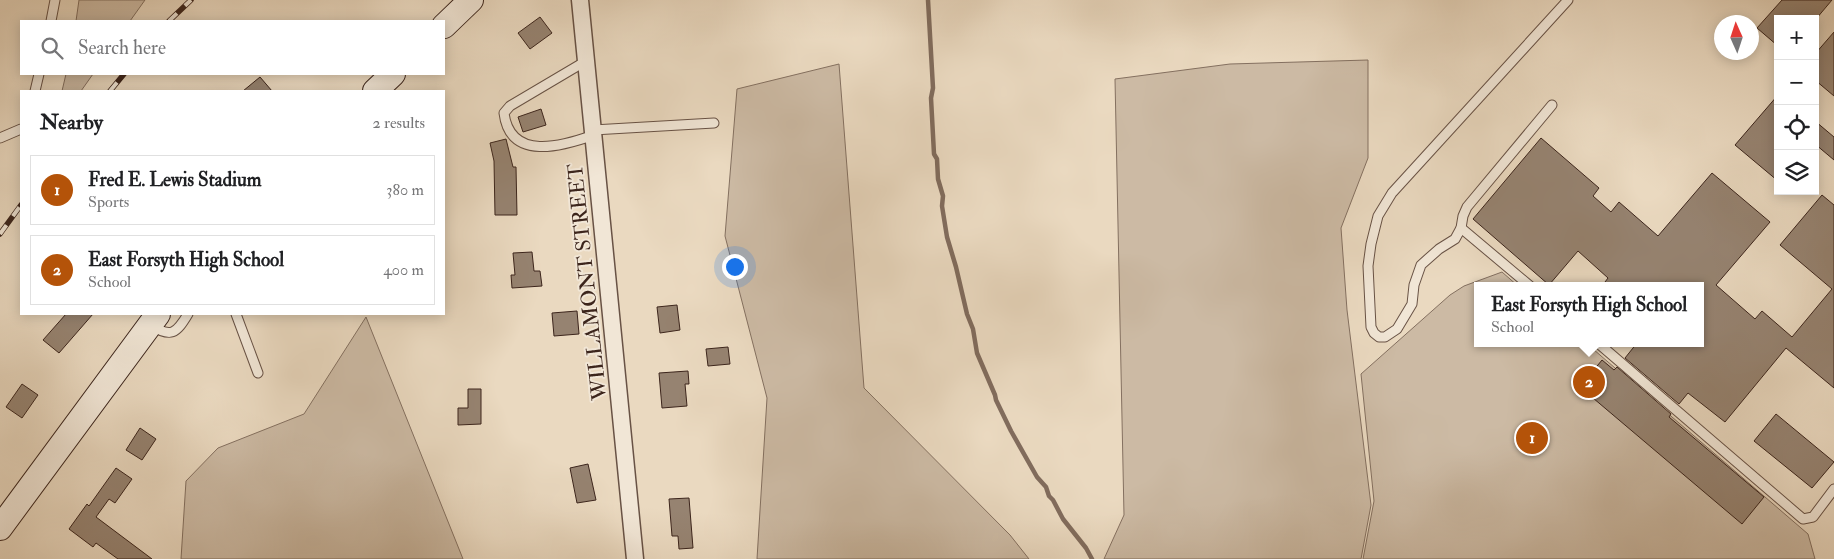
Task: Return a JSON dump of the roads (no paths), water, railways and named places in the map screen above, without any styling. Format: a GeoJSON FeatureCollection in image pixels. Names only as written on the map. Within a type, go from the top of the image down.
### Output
{"type":"FeatureCollection","features":[{"type":"Feature","properties":{"kind":"main road"},"geometry":{"type":"LineString","coordinates":[[445,25],[471,0]]}},
{"type":"Feature","properties":{"kind":"main road"},"geometry":{"type":"LineString","coordinates":[[375,90],[392,75]]}},
{"type":"Feature","properties":{"kind":"main road"},"geometry":{"type":"LineString","coordinates":[[4,514],[154,319]]}},
{"type":"Feature","properties":{"kind":"street","name":"WILLAMONT STREET"},"geometry":{"type":"LineString","coordinates":[[580,0],[635,559]]}},
{"type":"Feature","properties":{"kind":"lane"},"geometry":{"type":"LineString","coordinates":[[51,20],[55,0]]}},
{"type":"Feature","properties":{"kind":"lane"},"geometry":{"type":"LineString","coordinates":[[1552,105],[1468,207],[1455,239],[1439,249],[1421,265],[1414,285],[1412,304],[1397,328],[1384,337],[1379,337],[1374,333],[1371,326],[1368,266],[1378,216],[1392,192],[1568,0]]}},
{"type":"Feature","properties":{"kind":"lane"},"geometry":{"type":"LineString","coordinates":[[586,61],[510,106],[504,114],[508,128],[514,137],[534,147],[564,145],[593,132],[714,124]]}},
{"type":"Feature","properties":{"kind":"lane"},"geometry":{"type":"LineString","coordinates":[[35,90],[39,75]]}},
{"type":"Feature","properties":{"kind":"lane"},"geometry":{"type":"LineString","coordinates":[[0,138],[20,128]]}},
{"type":"Feature","properties":{"kind":"lane"},"geometry":{"type":"LineString","coordinates":[[1461,228],[1525,282]]}},
{"type":"Feature","properties":{"kind":"lane"},"geometry":{"type":"LineString","coordinates":[[154,319],[163,333],[171,333],[180,326],[187,315]]}},
{"type":"Feature","properties":{"kind":"lane"},"geometry":{"type":"LineString","coordinates":[[236,315],[258,373]]}},
{"type":"Feature","properties":{"kind":"lane"},"geometry":{"type":"LineString","coordinates":[[1603,347],[1803,519],[1813,517],[1834,489]]}},
{"type":"Feature","properties":{"kind":"waterway"},"geometry":{"type":"LineString","coordinates":[[928,0],[933,88],[931,98],[934,154],[937,159],[938,179],[943,196],[942,206],[947,237],[967,314],[973,329],[977,353],[1011,431],[1037,477],[1046,487],[1049,496],[1063,519],[1086,548],[1092,559]]}},
{"type":"Feature","properties":{"kind":"railway"},"geometry":{"type":"LineString","coordinates":[[170,20],[191,0]]}},
{"type":"Feature","properties":{"kind":"railway"},"geometry":{"type":"LineString","coordinates":[[111,90],[123,75]]}},
{"type":"Feature","properties":{"kind":"railway"},"geometry":{"type":"LineString","coordinates":[[0,234],[20,206]]}},
{"type":"Feature","properties":{"kind":"place","name":"East Forsyth High School"},"geometry":{"type":"Point","coordinates":[1589,382]}},
{"type":"Feature","properties":{"kind":"place","name":"Fred E. Lewis Stadium"},"geometry":{"type":"Point","coordinates":[1532,438]}}]}
